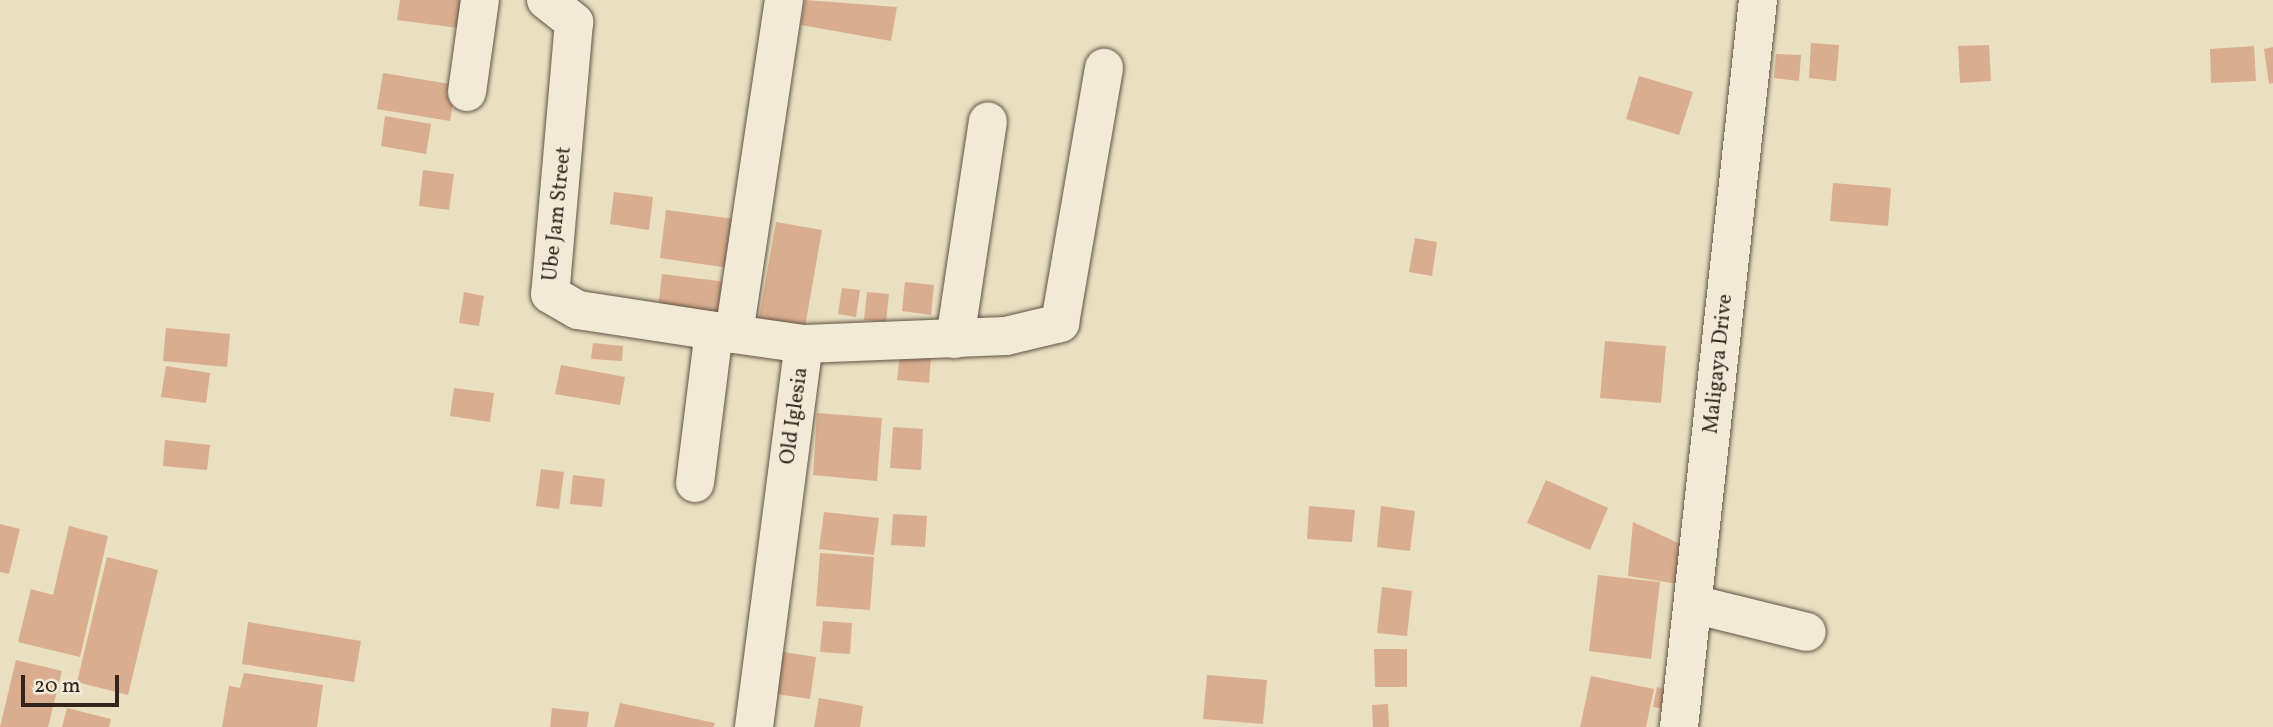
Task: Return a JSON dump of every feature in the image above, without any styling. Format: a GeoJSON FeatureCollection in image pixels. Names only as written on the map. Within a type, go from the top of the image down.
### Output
{"type":"FeatureCollection","features":[{"type":"Feature","properties":{"kind":"street"},"geometry":{"type":"LineString","coordinates":[[467,92],[480,0]]}},
{"type":"Feature","properties":{"kind":"street","name":"Ube Jam Street"},"geometry":{"type":"LineString","coordinates":[[546,0],[574,22],[550,294],[578,310],[724,333]]}},
{"type":"Feature","properties":{"kind":"street"},"geometry":{"type":"LineString","coordinates":[[695,483],[784,0]]}},
{"type":"Feature","properties":{"kind":"street","name":"Maligaya Drive"},"geometry":{"type":"LineString","coordinates":[[1679,727],[1758,0]]}},
{"type":"Feature","properties":{"kind":"street"},"geometry":{"type":"LineString","coordinates":[[804,344],[955,339],[1060,323],[1104,68]]}},
{"type":"Feature","properties":{"kind":"street"},"geometry":{"type":"LineString","coordinates":[[955,339],[989,121]]}},
{"type":"Feature","properties":{"kind":"street","name":"Old Iglesia"},"geometry":{"type":"LineString","coordinates":[[724,333],[804,344],[754,727]]}},
{"type":"Feature","properties":{"kind":"street"},"geometry":{"type":"LineString","coordinates":[[1693,604],[1807,632]]}},
{"type":"Feature","properties":{"kind":"building"},"geometry":{"type":"Polygon","coordinates":[[[400,0],[461,0],[458,28],[397,20],[400,0]]]}},
{"type":"Feature","properties":{"kind":"building"},"geometry":{"type":"Polygon","coordinates":[[[805,0],[897,7],[891,41],[801,25],[805,0]]]}},
{"type":"Feature","properties":{"kind":"building"},"geometry":{"type":"Polygon","coordinates":[[[1811,43],[1839,45],[1836,81],[1809,78],[1811,43]]]}},
{"type":"Feature","properties":{"kind":"building"},"geometry":{"type":"Polygon","coordinates":[[[1989,45],[1991,81],[1960,83],[1958,46],[1989,45]]]}},
{"type":"Feature","properties":{"kind":"building"},"geometry":{"type":"Polygon","coordinates":[[[2254,46],[2256,81],[2211,83],[2210,49],[2254,46]]]}},
{"type":"Feature","properties":{"kind":"building"},"geometry":{"type":"Polygon","coordinates":[[[2273,47],[2273,83],[2269,84],[2264,49],[2273,47]]]}},
{"type":"Feature","properties":{"kind":"building"},"geometry":{"type":"Polygon","coordinates":[[[1776,54],[1801,55],[1799,81],[1774,78],[1776,54]]]}},
{"type":"Feature","properties":{"kind":"building"},"geometry":{"type":"Polygon","coordinates":[[[383,73],[456,85],[450,121],[377,109],[383,73]]]}},
{"type":"Feature","properties":{"kind":"building"},"geometry":{"type":"Polygon","coordinates":[[[1639,76],[1693,92],[1679,135],[1626,119],[1639,76]]]}},
{"type":"Feature","properties":{"kind":"building"},"geometry":{"type":"Polygon","coordinates":[[[385,116],[431,124],[426,154],[381,146],[385,116]]]}},
{"type":"Feature","properties":{"kind":"building"},"geometry":{"type":"Polygon","coordinates":[[[423,170],[454,174],[449,210],[419,206],[423,170]]]}},
{"type":"Feature","properties":{"kind":"building"},"geometry":{"type":"Polygon","coordinates":[[[1833,183],[1891,188],[1888,226],[1830,221],[1833,183]]]}},
{"type":"Feature","properties":{"kind":"building"},"geometry":{"type":"Polygon","coordinates":[[[614,192],[653,197],[649,230],[610,224],[614,192]]]}},
{"type":"Feature","properties":{"kind":"building"},"geometry":{"type":"Polygon","coordinates":[[[666,210],[735,219],[729,268],[660,258],[666,210]]]}},
{"type":"Feature","properties":{"kind":"building"},"geometry":{"type":"Polygon","coordinates":[[[776,222],[822,230],[805,327],[759,318],[776,222]]]}},
{"type":"Feature","properties":{"kind":"building"},"geometry":{"type":"Polygon","coordinates":[[[1415,238],[1437,242],[1432,276],[1409,272],[1415,238]]]}},
{"type":"Feature","properties":{"kind":"building"},"geometry":{"type":"Polygon","coordinates":[[[662,274],[735,283],[730,326],[657,318],[662,274]]]}},
{"type":"Feature","properties":{"kind":"building"},"geometry":{"type":"Polygon","coordinates":[[[905,282],[934,285],[931,315],[902,311],[905,282]]]}},
{"type":"Feature","properties":{"kind":"building"},"geometry":{"type":"Polygon","coordinates":[[[842,288],[860,290],[856,317],[838,314],[842,288]]]}},
{"type":"Feature","properties":{"kind":"building"},"geometry":{"type":"Polygon","coordinates":[[[464,292],[484,296],[479,326],[459,323],[464,292]]]}},
{"type":"Feature","properties":{"kind":"building"},"geometry":{"type":"Polygon","coordinates":[[[867,292],[889,294],[886,322],[864,320],[867,292]]]}},
{"type":"Feature","properties":{"kind":"building"},"geometry":{"type":"Polygon","coordinates":[[[166,328],[230,334],[227,367],[163,361],[166,328]]]}},
{"type":"Feature","properties":{"kind":"building"},"geometry":{"type":"Polygon","coordinates":[[[1605,341],[1666,346],[1661,403],[1600,398],[1605,341]]]}},
{"type":"Feature","properties":{"kind":"building"},"geometry":{"type":"Polygon","coordinates":[[[593,343],[623,346],[622,361],[591,359],[593,343]]]}},
{"type":"Feature","properties":{"kind":"building"},"geometry":{"type":"Polygon","coordinates":[[[900,354],[931,357],[929,383],[897,380],[900,354]]]}},
{"type":"Feature","properties":{"kind":"building"},"geometry":{"type":"Polygon","coordinates":[[[561,365],[625,377],[620,405],[555,394],[561,365]]]}},
{"type":"Feature","properties":{"kind":"building"},"geometry":{"type":"Polygon","coordinates":[[[166,366],[210,373],[206,403],[161,397],[166,366]]]}},
{"type":"Feature","properties":{"kind":"building"},"geometry":{"type":"Polygon","coordinates":[[[454,388],[494,393],[490,422],[450,416],[454,388]]]}},
{"type":"Feature","properties":{"kind":"building"},"geometry":{"type":"Polygon","coordinates":[[[817,413],[882,418],[877,481],[813,475],[817,413]]]}},
{"type":"Feature","properties":{"kind":"building"},"geometry":{"type":"Polygon","coordinates":[[[893,427],[923,429],[921,470],[890,468],[893,427]]]}},
{"type":"Feature","properties":{"kind":"building"},"geometry":{"type":"Polygon","coordinates":[[[165,440],[210,445],[207,470],[163,466],[165,440]]]}},
{"type":"Feature","properties":{"kind":"building"},"geometry":{"type":"Polygon","coordinates":[[[541,469],[564,472],[559,509],[536,506],[541,469]]]}},
{"type":"Feature","properties":{"kind":"building"},"geometry":{"type":"Polygon","coordinates":[[[573,475],[605,479],[602,507],[570,504],[573,475]]]}},
{"type":"Feature","properties":{"kind":"building"},"geometry":{"type":"Polygon","coordinates":[[[1546,480],[1608,508],[1590,550],[1527,523],[1546,480]]]}},
{"type":"Feature","properties":{"kind":"building"},"geometry":{"type":"Polygon","coordinates":[[[1309,506],[1355,510],[1352,542],[1307,539],[1309,506]]]}},
{"type":"Feature","properties":{"kind":"building"},"geometry":{"type":"Polygon","coordinates":[[[1381,506],[1415,511],[1410,551],[1377,547],[1381,506]]]}},
{"type":"Feature","properties":{"kind":"building"},"geometry":{"type":"Polygon","coordinates":[[[824,512],[879,518],[874,555],[819,549],[824,512]]]}},
{"type":"Feature","properties":{"kind":"building"},"geometry":{"type":"Polygon","coordinates":[[[893,514],[927,516],[925,547],[891,545],[893,514]]]}},
{"type":"Feature","properties":{"kind":"building"},"geometry":{"type":"Polygon","coordinates":[[[1633,522],[1689,548],[1684,585],[1628,576],[1633,522]]]}},
{"type":"Feature","properties":{"kind":"building"},"geometry":{"type":"Polygon","coordinates":[[[0,524],[20,529],[9,574],[0,572],[0,524]]]}},
{"type":"Feature","properties":{"kind":"building"},"geometry":{"type":"Polygon","coordinates":[[[69,526],[108,536],[80,657],[18,642],[31,589],[53,595],[69,526]]]}},
{"type":"Feature","properties":{"kind":"building"},"geometry":{"type":"Polygon","coordinates":[[[820,553],[874,557],[870,610],[816,606],[820,553]]]}},
{"type":"Feature","properties":{"kind":"building"},"geometry":{"type":"Polygon","coordinates":[[[107,557],[158,570],[128,695],[77,682],[107,557]]]}},
{"type":"Feature","properties":{"kind":"building"},"geometry":{"type":"Polygon","coordinates":[[[1598,575],[1660,582],[1651,659],[1589,651],[1598,575]]]}},
{"type":"Feature","properties":{"kind":"building"},"geometry":{"type":"Polygon","coordinates":[[[1382,587],[1412,591],[1407,636],[1377,633],[1382,587]]]}},
{"type":"Feature","properties":{"kind":"building"},"geometry":{"type":"Polygon","coordinates":[[[823,621],[852,623],[850,654],[820,652],[823,621]]]}},
{"type":"Feature","properties":{"kind":"building"},"geometry":{"type":"Polygon","coordinates":[[[248,622],[361,641],[354,682],[242,664],[248,622]]]}},
{"type":"Feature","properties":{"kind":"building"},"geometry":{"type":"Polygon","coordinates":[[[1374,649],[1407,649],[1407,687],[1375,687],[1374,649]]]}},
{"type":"Feature","properties":{"kind":"building"},"geometry":{"type":"Polygon","coordinates":[[[777,651],[816,657],[810,699],[770,693],[777,651]]]}},
{"type":"Feature","properties":{"kind":"building"},"geometry":{"type":"Polygon","coordinates":[[[16,660],[62,671],[48,727],[0,727],[16,660]]]}},
{"type":"Feature","properties":{"kind":"building"},"geometry":{"type":"Polygon","coordinates":[[[244,673],[323,685],[317,727],[222,727],[229,686],[240,688],[244,673]]]}},
{"type":"Feature","properties":{"kind":"building"},"geometry":{"type":"Polygon","coordinates":[[[1207,675],[1267,680],[1263,724],[1203,719],[1207,675]]]}},
{"type":"Feature","properties":{"kind":"building"},"geometry":{"type":"Polygon","coordinates":[[[1591,676],[1654,689],[1646,727],[1580,727],[1591,676]]]}},
{"type":"Feature","properties":{"kind":"building"},"geometry":{"type":"Polygon","coordinates":[[[1657,687],[1675,691],[1672,710],[1653,707],[1657,687]]]}},
{"type":"Feature","properties":{"kind":"building"},"geometry":{"type":"Polygon","coordinates":[[[819,698],[863,706],[860,727],[814,727],[819,698]]]}},
{"type":"Feature","properties":{"kind":"building"},"geometry":{"type":"Polygon","coordinates":[[[620,703],[715,723],[714,727],[614,727],[620,703]]]}},
{"type":"Feature","properties":{"kind":"building"},"geometry":{"type":"Polygon","coordinates":[[[1388,704],[1389,727],[1373,727],[1372,705],[1388,704]]]}},
{"type":"Feature","properties":{"kind":"building"},"geometry":{"type":"Polygon","coordinates":[[[67,708],[111,719],[109,727],[62,727],[67,708]]]}},
{"type":"Feature","properties":{"kind":"building"},"geometry":{"type":"Polygon","coordinates":[[[552,708],[589,712],[587,727],[550,727],[552,708]]]}}]}
